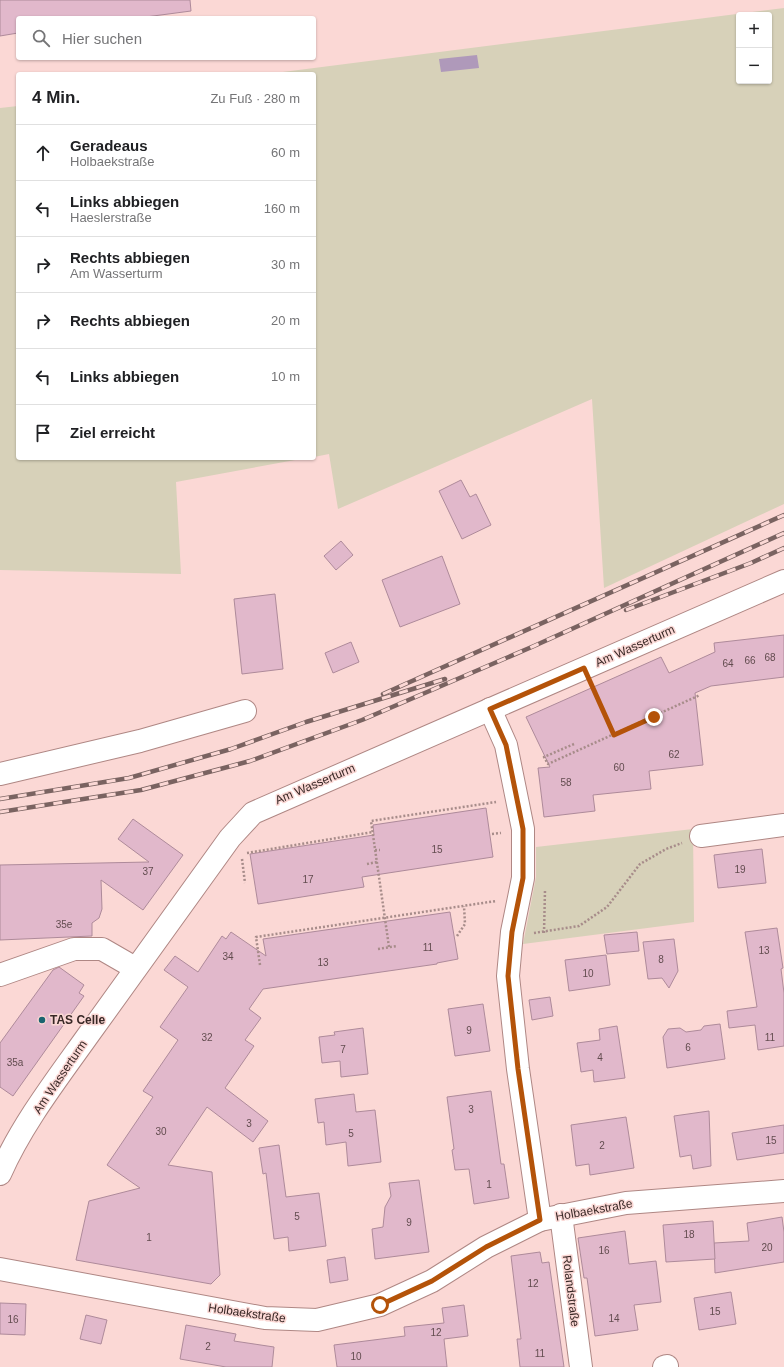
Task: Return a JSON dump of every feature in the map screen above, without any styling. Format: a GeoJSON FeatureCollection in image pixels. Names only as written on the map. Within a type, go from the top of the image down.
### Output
{"type":"FeatureCollection","features":[{"type":"Feature","properties":{"kind":"street","name":"Am Wasserturm"},"geometry":{"type":"LineString","coordinates":[[0,1174],[8,1155],[27,1124],[135,968],[230,838],[253,813],[784,581]]}},
{"type":"Feature","properties":{"kind":"street"},"geometry":{"type":"LineString","coordinates":[[490,709],[506,745],[523,829],[523,871],[512,932],[508,976],[518,1069],[540,1220]]}},
{"type":"Feature","properties":{"kind":"street"},"geometry":{"type":"LineString","coordinates":[[0,774],[140,741],[245,712]]}},
{"type":"Feature","properties":{"kind":"street"},"geometry":{"type":"LineString","coordinates":[[701,836],[784,825]]}},
{"type":"Feature","properties":{"kind":"street"},"geometry":{"type":"LineString","coordinates":[[0,975],[74,949],[102,949],[135,968]]}},
{"type":"Feature","properties":{"kind":"street","name":"Holbaekstraße"},"geometry":{"type":"LineString","coordinates":[[0,1269],[265,1318],[317,1320],[380,1305],[432,1281],[486,1247],[540,1220],[626,1203],[784,1191]]}},
{"type":"Feature","properties":{"kind":"street","name":"Rolandstraße"},"geometry":{"type":"LineString","coordinates":[[561,1215],[581,1367]]}},
{"type":"Feature","properties":{"kind":"path"},"geometry":{"type":"LineString","coordinates":[[584,668],[614,735]]}},
{"type":"Feature","properties":{"kind":"path"},"geometry":{"type":"LineString","coordinates":[[574,744],[544,757],[548,764],[700,695]]}},
{"type":"Feature","properties":{"kind":"path"},"geometry":{"type":"LineString","coordinates":[[651,712],[654,717]]}},
{"type":"Feature","properties":{"kind":"path"},"geometry":{"type":"LineString","coordinates":[[564,748],[566,756]]}},
{"type":"Feature","properties":{"kind":"path"},"geometry":{"type":"LineString","coordinates":[[389,947],[371,821],[518,799]]}},
{"type":"Feature","properties":{"kind":"path"},"geometry":{"type":"LineString","coordinates":[[246,883],[241,854],[373,832]]}},
{"type":"Feature","properties":{"kind":"path"},"geometry":{"type":"LineString","coordinates":[[512,932],[544,933],[579,926],[607,907],[640,864],[666,849],[701,836]]}},
{"type":"Feature","properties":{"kind":"path"},"geometry":{"type":"LineString","coordinates":[[375,850],[380,850]]}},
{"type":"Feature","properties":{"kind":"path"},"geometry":{"type":"LineString","coordinates":[[367,864],[377,862]]}},
{"type":"Feature","properties":{"kind":"path"},"geometry":{"type":"LineString","coordinates":[[544,933],[545,882]]}},
{"type":"Feature","properties":{"kind":"path"},"geometry":{"type":"LineString","coordinates":[[260,965],[256,938],[518,898]]}},
{"type":"Feature","properties":{"kind":"path"},"geometry":{"type":"LineString","coordinates":[[457,936],[465,924],[464,906]]}},
{"type":"Feature","properties":{"kind":"path"},"geometry":{"type":"LineString","coordinates":[[378,949],[397,946]]}},
{"type":"Feature","properties":{"kind":"shaded area"},"geometry":{"type":"Polygon","coordinates":[[[784,8],[784,504],[604,588],[592,399],[338,509],[329,454],[316,457],[316,72],[283,72],[736,14],[736,84],[772,84],[772,12],[753,12],[784,8]]]}},
{"type":"Feature","properties":{"kind":"shaded area"},"geometry":{"type":"Polygon","coordinates":[[[477,55],[479,68],[441,72],[439,59],[477,55]]]}},
{"type":"Feature","properties":{"kind":"shaded area"},"geometry":{"type":"Polygon","coordinates":[[[16,106],[16,460],[295,460],[176,482],[181,574],[0,570],[0,108],[16,106]]]}},
{"type":"Feature","properties":{"kind":"shaded area"},"geometry":{"type":"Polygon","coordinates":[[[693,829],[694,922],[523,944],[536,877],[536,847],[693,829]]]}},
{"type":"Feature","properties":{"kind":"building"},"geometry":{"type":"Polygon","coordinates":[[[0,0],[190,0],[191,11],[153,16],[16,16],[16,33],[0,36],[0,0]]]}},
{"type":"Feature","properties":{"kind":"building"},"geometry":{"type":"Polygon","coordinates":[[[461,480],[470,497],[476,494],[491,525],[462,539],[439,491],[461,480]]]}},
{"type":"Feature","properties":{"kind":"building"},"geometry":{"type":"Polygon","coordinates":[[[341,541],[353,555],[336,570],[324,556],[341,541]]]}},
{"type":"Feature","properties":{"kind":"building"},"geometry":{"type":"Polygon","coordinates":[[[442,556],[460,604],[400,627],[382,580],[442,556]]]}},
{"type":"Feature","properties":{"kind":"building"},"geometry":{"type":"Polygon","coordinates":[[[275,594],[283,669],[242,674],[234,599],[275,594]]]}},
{"type":"Feature","properties":{"kind":"building"},"geometry":{"type":"Polygon","coordinates":[[[784,635],[784,677],[711,686],[695,693],[703,765],[649,771],[651,789],[593,795],[595,811],[544,817],[538,768],[550,767],[526,717],[661,657],[669,673],[715,652],[714,643],[784,635]]]}},
{"type":"Feature","properties":{"kind":"building"},"geometry":{"type":"Polygon","coordinates":[[[351,642],[359,662],[333,673],[325,653],[351,642]]]}},
{"type":"Feature","properties":{"kind":"building"},"geometry":{"type":"Polygon","coordinates":[[[486,808],[493,857],[362,877],[364,887],[258,904],[250,854],[374,835],[373,825],[486,808]]]}},
{"type":"Feature","properties":{"kind":"building"},"geometry":{"type":"Polygon","coordinates":[[[133,819],[183,855],[143,910],[101,880],[102,909],[99,918],[92,923],[92,936],[0,940],[0,865],[149,862],[118,839],[133,819]]]}},
{"type":"Feature","properties":{"kind":"building"},"geometry":{"type":"Polygon","coordinates":[[[762,849],[766,883],[718,888],[714,855],[762,849]]]}},
{"type":"Feature","properties":{"kind":"building"},"geometry":{"type":"Polygon","coordinates":[[[450,912],[458,959],[437,964],[263,989],[249,1009],[261,1018],[245,1040],[254,1046],[225,1088],[268,1121],[253,1142],[207,1107],[168,1165],[212,1172],[220,1275],[211,1284],[76,1260],[89,1201],[140,1188],[107,1165],[153,1097],[143,1091],[178,1040],[160,1027],[188,987],[164,970],[175,956],[198,972],[222,936],[226,939],[231,932],[266,956],[263,939],[450,912]]]}},
{"type":"Feature","properties":{"kind":"building"},"geometry":{"type":"Polygon","coordinates":[[[777,928],[783,968],[781,969],[784,993],[784,1046],[758,1050],[755,1025],[729,1028],[727,1011],[757,1007],[745,932],[777,928]]]}},
{"type":"Feature","properties":{"kind":"building"},"geometry":{"type":"Polygon","coordinates":[[[637,932],[639,951],[607,954],[604,935],[637,932]]]}},
{"type":"Feature","properties":{"kind":"building"},"geometry":{"type":"Polygon","coordinates":[[[674,939],[678,971],[669,988],[662,978],[648,979],[643,942],[674,939]]]}},
{"type":"Feature","properties":{"kind":"building"},"geometry":{"type":"Polygon","coordinates":[[[606,955],[610,985],[569,991],[565,960],[606,955]]]}},
{"type":"Feature","properties":{"kind":"building","name":"TAS Celle"},"geometry":{"type":"Polygon","coordinates":[[[59,967],[84,985],[79,993],[84,996],[13,1096],[0,1087],[0,1043],[53,970],[59,967]]]}},
{"type":"Feature","properties":{"kind":"building"},"geometry":{"type":"Polygon","coordinates":[[[550,997],[553,1016],[532,1020],[529,1000],[550,997]]]}},
{"type":"Feature","properties":{"kind":"building"},"geometry":{"type":"Polygon","coordinates":[[[483,1004],[490,1051],[455,1056],[448,1009],[483,1004]]]}},
{"type":"Feature","properties":{"kind":"building"},"geometry":{"type":"Polygon","coordinates":[[[720,1024],[725,1059],[667,1068],[663,1037],[668,1029],[680,1028],[686,1032],[701,1030],[704,1026],[720,1024]]]}},
{"type":"Feature","properties":{"kind":"building"},"geometry":{"type":"Polygon","coordinates":[[[617,1026],[625,1078],[594,1082],[593,1070],[581,1072],[577,1043],[600,1040],[599,1029],[617,1026]]]}},
{"type":"Feature","properties":{"kind":"building"},"geometry":{"type":"Polygon","coordinates":[[[363,1028],[368,1074],[341,1077],[340,1061],[322,1063],[319,1037],[335,1035],[334,1032],[363,1028]]]}},
{"type":"Feature","properties":{"kind":"building"},"geometry":{"type":"Polygon","coordinates":[[[491,1091],[501,1164],[504,1164],[509,1198],[474,1204],[469,1169],[455,1170],[452,1150],[454,1149],[447,1097],[491,1091]]]}},
{"type":"Feature","properties":{"kind":"building"},"geometry":{"type":"Polygon","coordinates":[[[354,1094],[356,1112],[375,1110],[381,1162],[348,1166],[346,1142],[326,1145],[324,1122],[318,1123],[315,1099],[354,1094]]]}},
{"type":"Feature","properties":{"kind":"building"},"geometry":{"type":"Polygon","coordinates":[[[709,1111],[711,1166],[693,1169],[691,1155],[680,1157],[674,1116],[709,1111]]]}},
{"type":"Feature","properties":{"kind":"building"},"geometry":{"type":"Polygon","coordinates":[[[626,1117],[634,1168],[590,1175],[589,1164],[576,1166],[571,1125],[626,1117]]]}},
{"type":"Feature","properties":{"kind":"building"},"geometry":{"type":"Polygon","coordinates":[[[784,1125],[784,1153],[737,1160],[732,1133],[784,1125]]]}},
{"type":"Feature","properties":{"kind":"building"},"geometry":{"type":"Polygon","coordinates":[[[279,1145],[286,1197],[319,1193],[326,1246],[289,1251],[288,1237],[274,1239],[266,1173],[263,1174],[259,1148],[279,1145]]]}},
{"type":"Feature","properties":{"kind":"building"},"geometry":{"type":"Polygon","coordinates":[[[419,1180],[429,1252],[375,1259],[372,1229],[383,1227],[385,1207],[391,1196],[389,1183],[419,1180]]]}},
{"type":"Feature","properties":{"kind":"building"},"geometry":{"type":"Polygon","coordinates":[[[782,1217],[784,1232],[784,1262],[715,1273],[714,1243],[749,1241],[747,1223],[782,1217]]]}},
{"type":"Feature","properties":{"kind":"building"},"geometry":{"type":"Polygon","coordinates":[[[713,1221],[715,1259],[666,1262],[663,1225],[713,1221]]]}},
{"type":"Feature","properties":{"kind":"building"},"geometry":{"type":"Polygon","coordinates":[[[625,1231],[629,1264],[656,1261],[661,1302],[634,1305],[638,1330],[595,1336],[587,1278],[584,1278],[578,1238],[625,1231]]]}},
{"type":"Feature","properties":{"kind":"building"},"geometry":{"type":"Polygon","coordinates":[[[540,1252],[542,1263],[549,1262],[564,1367],[520,1367],[517,1339],[521,1339],[511,1256],[540,1252]]]}},
{"type":"Feature","properties":{"kind":"building"},"geometry":{"type":"Polygon","coordinates":[[[345,1257],[348,1280],[330,1283],[327,1260],[345,1257]]]}},
{"type":"Feature","properties":{"kind":"building"},"geometry":{"type":"Polygon","coordinates":[[[731,1292],[736,1324],[699,1330],[694,1298],[731,1292]]]}},
{"type":"Feature","properties":{"kind":"building"},"geometry":{"type":"Polygon","coordinates":[[[0,1303],[26,1304],[25,1335],[0,1334],[0,1303]]]}},
{"type":"Feature","properties":{"kind":"building"},"geometry":{"type":"Polygon","coordinates":[[[464,1305],[468,1336],[444,1339],[447,1367],[337,1367],[334,1345],[405,1336],[404,1327],[444,1323],[442,1308],[464,1305]]]}},
{"type":"Feature","properties":{"kind":"building"},"geometry":{"type":"Polygon","coordinates":[[[86,1315],[107,1320],[101,1344],[80,1339],[86,1315]]]}},
{"type":"Feature","properties":{"kind":"building"},"geometry":{"type":"Polygon","coordinates":[[[186,1325],[236,1334],[234,1341],[274,1347],[272,1367],[226,1367],[180,1359],[186,1325]]]}},
{"type":"Feature","properties":{"kind":"railway"},"geometry":{"type":"LineString","coordinates":[[383,694],[784,515]]}},
{"type":"Feature","properties":{"kind":"railway"},"geometry":{"type":"LineString","coordinates":[[0,812],[141,790],[250,761],[362,720],[534,646],[784,533]]}},
{"type":"Feature","properties":{"kind":"railway"},"geometry":{"type":"LineString","coordinates":[[626,610],[751,563],[784,548]]}},
{"type":"Feature","properties":{"kind":"railway"},"geometry":{"type":"LineString","coordinates":[[0,799],[129,778],[231,749],[306,722],[445,679]]}},
{"type":"Feature","properties":{"kind":"place","name":"TAS Celle"},"geometry":{"type":"Point","coordinates":[42,1020]}},
{"type":"Feature","properties":{"kind":"route"},"geometry":{"type":"LineString","coordinates":[[380,1305],[432,1281],[486,1247],[540,1220],[513,1032],[508,976],[512,932],[523,878],[523,829],[506,745],[490,709],[584,668],[614,735],[654,717]]}}]}
